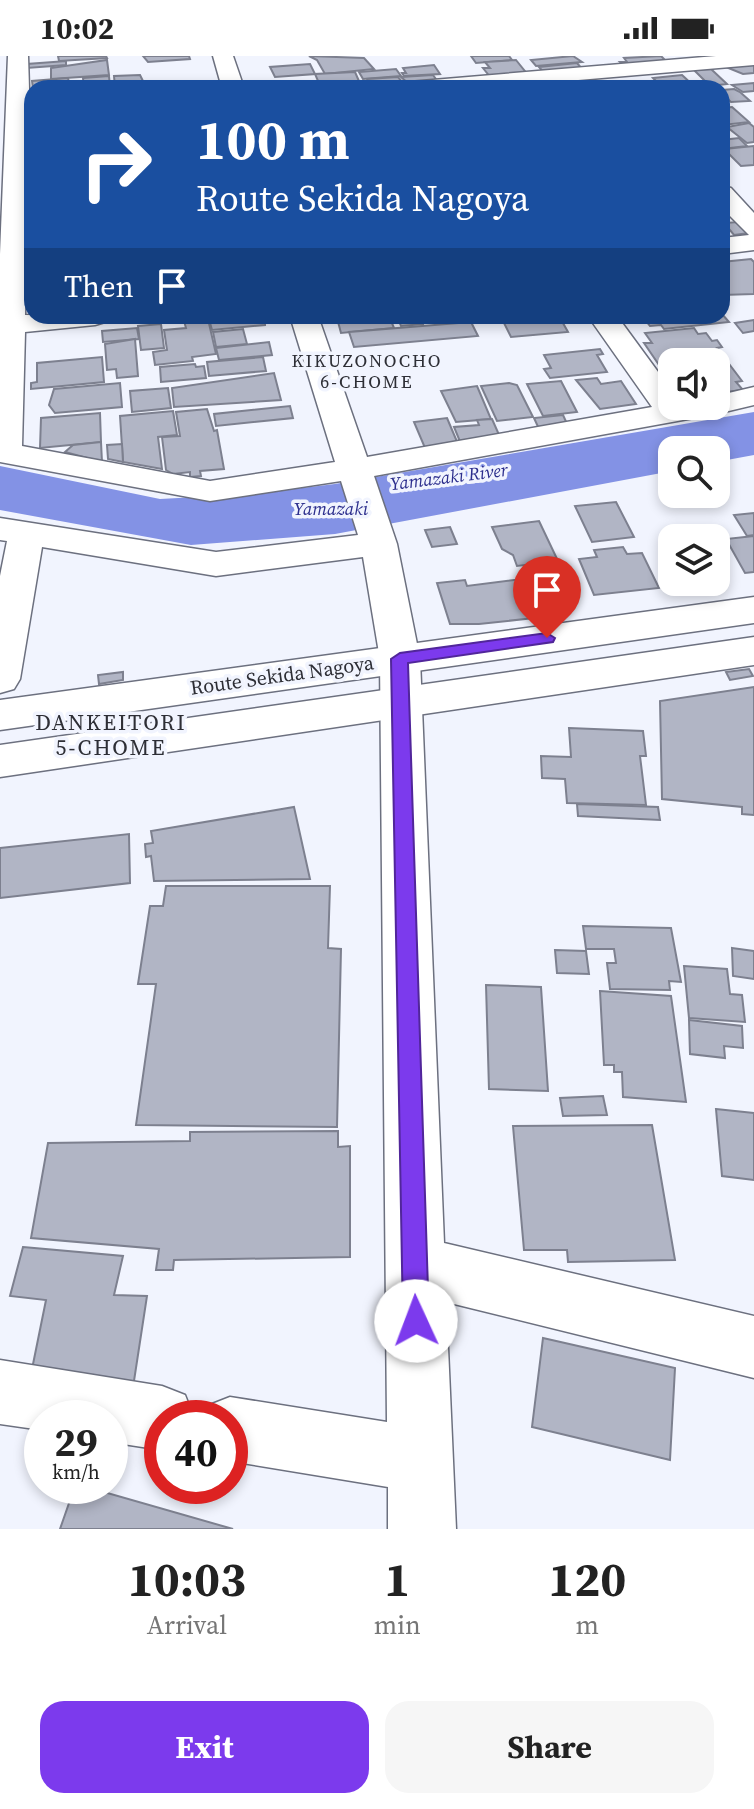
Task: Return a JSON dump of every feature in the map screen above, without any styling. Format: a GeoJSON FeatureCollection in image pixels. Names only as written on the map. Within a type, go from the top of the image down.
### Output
{"type":"FeatureCollection","features":[{"type":"Feature","properties":{"kind":"street"},"geometry":{"type":"LineString","coordinates":[[18,56],[3,452],[210,491],[356,474],[658,417]]}},
{"type":"Feature","properties":{"kind":"street"},"geometry":{"type":"LineString","coordinates":[[223,56],[230,80]]}},
{"type":"Feature","properties":{"kind":"street"},"geometry":{"type":"LineString","coordinates":[[593,56],[616,80]]}},
{"type":"Feature","properties":{"kind":"street"},"geometry":{"type":"LineString","coordinates":[[456,79],[616,80],[754,59]]}},
{"type":"Feature","properties":{"kind":"street"},"geometry":{"type":"LineString","coordinates":[[730,202],[754,228]]}},
{"type":"Feature","properties":{"kind":"street"},"geometry":{"type":"LineString","coordinates":[[730,245],[754,242]]}},
{"type":"Feature","properties":{"kind":"street"},"geometry":{"type":"LineString","coordinates":[[307,324],[376,535],[400,681],[422,1529]]}},
{"type":"Feature","properties":{"kind":"street"},"geometry":{"type":"LineString","coordinates":[[608,324],[658,393]]}},
{"type":"Feature","properties":{"kind":"street"},"geometry":{"type":"LineString","coordinates":[[730,402],[754,396]]}},
{"type":"Feature","properties":{"kind":"street"},"geometry":{"type":"LineString","coordinates":[[0,679],[13,532],[216,564],[376,535]]}},
{"type":"Feature","properties":{"kind":"street","name":"Route Sekida Nagoya"},"geometry":{"type":"LineString","coordinates":[[0,761],[754,610]]}},
{"type":"Feature","properties":{"kind":"street","name":"Route Sekida Nagoya"},"geometry":{"type":"LineString","coordinates":[[0,715],[754,651]]}},
{"type":"Feature","properties":{"kind":"street"},"geometry":{"type":"LineString","coordinates":[[414,1265],[754,1347]]}},
{"type":"Feature","properties":{"kind":"street"},"geometry":{"type":"LineString","coordinates":[[0,1392],[144,1415]]}},
{"type":"Feature","properties":{"kind":"street"},"geometry":{"type":"LineString","coordinates":[[248,1432],[420,1460]]}},
{"type":"Feature","properties":{"kind":"water","name":"Yamazaki"},"geometry":{"type":"Polygon","coordinates":[[[754,412],[754,455],[730,459],[730,436],[658,436],[658,474],[335,534],[191,545],[0,510],[0,466],[160,499],[252,494],[335,484],[707,420],[730,420],[730,416],[754,412]]]}},
{"type":"Feature","properties":{"kind":"building"},"geometry":{"type":"Polygon","coordinates":[[[58,56],[106,56],[107,58],[59,61],[58,56]]]}},
{"type":"Feature","properties":{"kind":"building"},"geometry":{"type":"Polygon","coordinates":[[[143,56],[189,56],[190,59],[148,62],[143,56]]]}},
{"type":"Feature","properties":{"kind":"building"},"geometry":{"type":"Polygon","coordinates":[[[309,56],[364,58],[374,69],[325,74],[317,60],[309,56]]]}},
{"type":"Feature","properties":{"kind":"building"},"geometry":{"type":"Polygon","coordinates":[[[471,56],[509,56],[512,60],[476,63],[471,56]]]}},
{"type":"Feature","properties":{"kind":"building"},"geometry":{"type":"Polygon","coordinates":[[[573,56],[582,62],[536,66],[531,60],[573,56]]]}},
{"type":"Feature","properties":{"kind":"building"},"geometry":{"type":"Polygon","coordinates":[[[661,56],[667,62],[625,67],[620,62],[627,62],[624,58],[661,56]]]}},
{"type":"Feature","properties":{"kind":"building"},"geometry":{"type":"Polygon","coordinates":[[[107,60],[109,75],[51,79],[51,68],[107,60]]]}},
{"type":"Feature","properties":{"kind":"building"},"geometry":{"type":"Polygon","coordinates":[[[516,60],[528,75],[491,78],[483,68],[490,68],[485,62],[516,60]]]}},
{"type":"Feature","properties":{"kind":"building"},"geometry":{"type":"Polygon","coordinates":[[[66,61],[66,65],[27,68],[27,64],[66,61]]]}},
{"type":"Feature","properties":{"kind":"building"},"geometry":{"type":"Polygon","coordinates":[[[577,63],[583,70],[544,73],[539,67],[577,63]]]}},
{"type":"Feature","properties":{"kind":"building"},"geometry":{"type":"Polygon","coordinates":[[[310,64],[315,74],[275,77],[270,67],[310,64]]]}},
{"type":"Feature","properties":{"kind":"building"},"geometry":{"type":"Polygon","coordinates":[[[754,64],[754,73],[743,74],[726,67],[754,64]]]}},
{"type":"Feature","properties":{"kind":"building"},"geometry":{"type":"Polygon","coordinates":[[[434,65],[440,74],[404,76],[402,73],[406,73],[403,68],[434,65]]]}},
{"type":"Feature","properties":{"kind":"building"},"geometry":{"type":"Polygon","coordinates":[[[396,69],[401,76],[363,79],[359,72],[396,69]]]}},
{"type":"Feature","properties":{"kind":"building"},"geometry":{"type":"Polygon","coordinates":[[[711,69],[723,80],[704,80],[694,70],[711,69]]]}},
{"type":"Feature","properties":{"kind":"building"},"geometry":{"type":"Polygon","coordinates":[[[355,72],[358,80],[318,80],[315,74],[355,72]]]}},
{"type":"Feature","properties":{"kind":"building"},"geometry":{"type":"Polygon","coordinates":[[[140,75],[142,80],[114,80],[114,76],[140,75]]]}},
{"type":"Feature","properties":{"kind":"building"},"geometry":{"type":"Polygon","coordinates":[[[433,75],[437,80],[404,80],[401,77],[433,75]]]}},
{"type":"Feature","properties":{"kind":"building"},"geometry":{"type":"Polygon","coordinates":[[[682,75],[687,80],[655,80],[653,78],[682,75]]]}},
{"type":"Feature","properties":{"kind":"building"},"geometry":{"type":"Polygon","coordinates":[[[109,76],[109,80],[83,80],[109,76]]]}},
{"type":"Feature","properties":{"kind":"building"},"geometry":{"type":"Polygon","coordinates":[[[398,77],[400,80],[368,80],[398,77]]]}},
{"type":"Feature","properties":{"kind":"building"},"geometry":{"type":"Polygon","coordinates":[[[754,83],[754,91],[743,92],[732,85],[754,83]]]}},
{"type":"Feature","properties":{"kind":"building"},"geometry":{"type":"Polygon","coordinates":[[[730,89],[740,92],[750,101],[731,102],[730,89]]]}},
{"type":"Feature","properties":{"kind":"building"},"geometry":{"type":"Polygon","coordinates":[[[732,107],[749,122],[730,124],[732,107]]]}},
{"type":"Feature","properties":{"kind":"building"},"geometry":{"type":"Polygon","coordinates":[[[749,123],[754,127],[754,142],[747,143],[730,126],[749,123]]]}},
{"type":"Feature","properties":{"kind":"building"},"geometry":{"type":"Polygon","coordinates":[[[739,138],[747,146],[730,148],[730,139],[739,138]]]}},
{"type":"Feature","properties":{"kind":"building"},"geometry":{"type":"Polygon","coordinates":[[[754,146],[754,165],[741,166],[730,155],[730,148],[754,146]]]}},
{"type":"Feature","properties":{"kind":"building"},"geometry":{"type":"Polygon","coordinates":[[[739,222],[749,233],[734,235],[730,223],[739,222]]]}},
{"type":"Feature","properties":{"kind":"building"},"geometry":{"type":"Polygon","coordinates":[[[751,259],[754,262],[754,294],[730,295],[730,261],[751,259]]]}},
{"type":"Feature","properties":{"kind":"building"},"geometry":{"type":"Polygon","coordinates":[[[754,320],[754,331],[743,333],[735,323],[754,320]]]}},
{"type":"Feature","properties":{"kind":"building"},"geometry":{"type":"Polygon","coordinates":[[[161,324],[164,348],[141,350],[138,326],[161,324]]]}},
{"type":"Feature","properties":{"kind":"building"},"geometry":{"type":"Polygon","coordinates":[[[185,324],[209,324],[216,354],[192,357],[193,361],[155,365],[153,352],[167,350],[164,330],[186,328],[185,324]]]}},
{"type":"Feature","properties":{"kind":"building"},"geometry":{"type":"Polygon","coordinates":[[[210,324],[265,324],[265,325],[212,330],[210,324]]]}},
{"type":"Feature","properties":{"kind":"building"},"geometry":{"type":"Polygon","coordinates":[[[339,324],[392,324],[394,328],[341,333],[339,324]]]}},
{"type":"Feature","properties":{"kind":"building"},"geometry":{"type":"Polygon","coordinates":[[[472,324],[478,336],[354,347],[349,332],[472,324]]]}},
{"type":"Feature","properties":{"kind":"building"},"geometry":{"type":"Polygon","coordinates":[[[504,324],[564,324],[568,332],[511,337],[504,324]]]}},
{"type":"Feature","properties":{"kind":"building"},"geometry":{"type":"Polygon","coordinates":[[[648,324],[710,324],[664,329],[661,325],[648,324]]]}},
{"type":"Feature","properties":{"kind":"building"},"geometry":{"type":"Polygon","coordinates":[[[137,328],[139,339],[103,342],[102,331],[137,328]]]}},
{"type":"Feature","properties":{"kind":"building"},"geometry":{"type":"Polygon","coordinates":[[[694,328],[698,334],[706,333],[712,341],[717,340],[722,347],[658,348],[658,364],[644,343],[652,343],[645,333],[694,328]]]}},
{"type":"Feature","properties":{"kind":"building"},"geometry":{"type":"Polygon","coordinates":[[[243,329],[247,344],[216,347],[213,332],[243,329]]]}},
{"type":"Feature","properties":{"kind":"building"},"geometry":{"type":"Polygon","coordinates":[[[135,339],[138,376],[117,378],[116,369],[107,370],[105,344],[135,339]]]}},
{"type":"Feature","properties":{"kind":"building"},"geometry":{"type":"Polygon","coordinates":[[[269,342],[272,355],[219,360],[216,348],[269,342]]]}},
{"type":"Feature","properties":{"kind":"building"},"geometry":{"type":"Polygon","coordinates":[[[600,349],[603,354],[597,355],[607,372],[550,378],[544,369],[551,368],[544,355],[600,349]]]}},
{"type":"Feature","properties":{"kind":"building"},"geometry":{"type":"Polygon","coordinates":[[[102,357],[104,382],[31,389],[31,383],[37,382],[37,363],[102,357]]]}},
{"type":"Feature","properties":{"kind":"building"},"geometry":{"type":"Polygon","coordinates":[[[263,357],[266,371],[209,376],[207,362],[263,357]]]}},
{"type":"Feature","properties":{"kind":"building"},"geometry":{"type":"Polygon","coordinates":[[[195,364],[196,367],[204,366],[206,378],[161,382],[160,367],[195,364]]]}},
{"type":"Feature","properties":{"kind":"building"},"geometry":{"type":"Polygon","coordinates":[[[730,365],[742,381],[736,382],[743,390],[730,391],[730,365]]]}},
{"type":"Feature","properties":{"kind":"building"},"geometry":{"type":"Polygon","coordinates":[[[274,373],[281,400],[174,407],[172,388],[274,373]]]}},
{"type":"Feature","properties":{"kind":"building"},"geometry":{"type":"Polygon","coordinates":[[[597,378],[601,384],[621,381],[636,404],[600,409],[576,380],[597,378]]]}},
{"type":"Feature","properties":{"kind":"building"},"geometry":{"type":"Polygon","coordinates":[[[561,381],[577,412],[543,416],[527,384],[561,381]]]}},
{"type":"Feature","properties":{"kind":"building"},"geometry":{"type":"Polygon","coordinates":[[[120,383],[122,407],[55,413],[49,405],[54,389],[120,383]]]}},
{"type":"Feature","properties":{"kind":"building"},"geometry":{"type":"Polygon","coordinates":[[[517,385],[533,417],[497,421],[481,386],[517,385]]]}},
{"type":"Feature","properties":{"kind":"building"},"geometry":{"type":"Polygon","coordinates":[[[477,386],[491,419],[456,422],[441,391],[477,386]]]}},
{"type":"Feature","properties":{"kind":"building"},"geometry":{"type":"Polygon","coordinates":[[[168,388],[171,408],[132,412],[130,391],[168,388]]]}},
{"type":"Feature","properties":{"kind":"building"},"geometry":{"type":"Polygon","coordinates":[[[290,406],[293,418],[216,426],[214,414],[290,406]]]}},
{"type":"Feature","properties":{"kind":"building"},"geometry":{"type":"Polygon","coordinates":[[[207,409],[214,431],[217,430],[224,469],[200,471],[201,476],[190,477],[190,472],[173,474],[166,470],[162,437],[180,436],[176,412],[207,409]]]}},
{"type":"Feature","properties":{"kind":"building"},"geometry":{"type":"Polygon","coordinates":[[[173,411],[177,435],[158,437],[162,469],[123,462],[120,416],[173,411]]]}},
{"type":"Feature","properties":{"kind":"building"},"geometry":{"type":"Polygon","coordinates":[[[100,413],[101,442],[40,448],[41,418],[100,413]]]}},
{"type":"Feature","properties":{"kind":"building"},"geometry":{"type":"Polygon","coordinates":[[[563,415],[568,426],[539,429],[534,418],[563,415]]]}},
{"type":"Feature","properties":{"kind":"building"},"geometry":{"type":"Polygon","coordinates":[[[447,418],[458,444],[425,448],[414,422],[447,418]]]}},
{"type":"Feature","properties":{"kind":"building"},"geometry":{"type":"Polygon","coordinates":[[[492,419],[500,437],[461,444],[454,427],[479,425],[477,420],[492,419]]]}},
{"type":"Feature","properties":{"kind":"building"},"geometry":{"type":"Polygon","coordinates":[[[101,442],[102,462],[65,452],[73,445],[101,442]]]}},
{"type":"Feature","properties":{"kind":"building"},"geometry":{"type":"Polygon","coordinates":[[[122,444],[123,462],[108,459],[107,445],[122,444]]]}},
{"type":"Feature","properties":{"kind":"building"},"geometry":{"type":"Polygon","coordinates":[[[616,502],[634,537],[592,542],[575,506],[616,502]]]}},
{"type":"Feature","properties":{"kind":"building"},"geometry":{"type":"Polygon","coordinates":[[[754,513],[754,535],[747,536],[734,515],[754,513]]]}},
{"type":"Feature","properties":{"kind":"building"},"geometry":{"type":"Polygon","coordinates":[[[539,521],[558,561],[517,566],[513,555],[502,549],[492,527],[539,521]]]}},
{"type":"Feature","properties":{"kind":"building"},"geometry":{"type":"Polygon","coordinates":[[[450,527],[457,544],[432,547],[425,530],[450,527]]]}},
{"type":"Feature","properties":{"kind":"building"},"geometry":{"type":"Polygon","coordinates":[[[754,536],[754,572],[745,573],[730,546],[730,539],[754,536]]]}},
{"type":"Feature","properties":{"kind":"building"},"geometry":{"type":"Polygon","coordinates":[[[623,547],[627,554],[642,553],[658,588],[594,595],[579,559],[597,557],[594,550],[623,547]]]}},
{"type":"Feature","properties":{"kind":"building"},"geometry":{"type":"Polygon","coordinates":[[[567,569],[578,597],[551,600],[545,587],[536,588],[530,573],[567,569]]]}},
{"type":"Feature","properties":{"kind":"building"},"geometry":{"type":"Polygon","coordinates":[[[530,578],[544,617],[479,624],[450,624],[437,583],[465,580],[467,586],[530,578]]]}},
{"type":"Feature","properties":{"kind":"building"},"geometry":{"type":"Polygon","coordinates":[[[749,669],[753,676],[730,680],[726,672],[749,669]]]}},
{"type":"Feature","properties":{"kind":"building"},"geometry":{"type":"Polygon","coordinates":[[[123,672],[123,680],[99,684],[98,675],[123,672]]]}},
{"type":"Feature","properties":{"kind":"building"},"geometry":{"type":"Polygon","coordinates":[[[754,687],[754,815],[742,814],[742,807],[662,799],[660,701],[754,687]]]}},
{"type":"Feature","properties":{"kind":"building"},"geometry":{"type":"Polygon","coordinates":[[[569,728],[643,731],[646,756],[640,756],[646,805],[567,803],[565,779],[542,778],[541,756],[571,757],[569,728]]]}},
{"type":"Feature","properties":{"kind":"building"},"geometry":{"type":"Polygon","coordinates":[[[577,804],[658,807],[660,820],[578,816],[577,804]]]}},
{"type":"Feature","properties":{"kind":"building"},"geometry":{"type":"Polygon","coordinates":[[[294,807],[310,879],[154,881],[151,856],[146,857],[145,844],[153,843],[151,831],[294,807]]]}},
{"type":"Feature","properties":{"kind":"building"},"geometry":{"type":"Polygon","coordinates":[[[129,834],[130,883],[0,898],[0,848],[129,834]]]}},
{"type":"Feature","properties":{"kind":"building"},"geometry":{"type":"Polygon","coordinates":[[[166,886],[330,886],[328,948],[341,949],[337,1127],[136,1125],[156,984],[138,984],[150,906],[163,906],[166,886]]]}},
{"type":"Feature","properties":{"kind":"building"},"geometry":{"type":"Polygon","coordinates":[[[583,926],[671,928],[681,982],[669,981],[670,990],[610,989],[607,963],[616,963],[614,949],[586,949],[583,926]]]}},
{"type":"Feature","properties":{"kind":"building"},"geometry":{"type":"Polygon","coordinates":[[[732,948],[754,951],[754,979],[733,976],[732,948]]]}},
{"type":"Feature","properties":{"kind":"building"},"geometry":{"type":"Polygon","coordinates":[[[555,950],[586,951],[589,974],[557,973],[555,950]]]}},
{"type":"Feature","properties":{"kind":"building"},"geometry":{"type":"Polygon","coordinates":[[[684,966],[727,969],[730,994],[742,995],[745,1022],[689,1018],[684,966]]]}},
{"type":"Feature","properties":{"kind":"building"},"geometry":{"type":"Polygon","coordinates":[[[486,985],[541,987],[548,1091],[489,1089],[486,985]]]}},
{"type":"Feature","properties":{"kind":"building"},"geometry":{"type":"Polygon","coordinates":[[[600,991],[671,996],[686,1102],[623,1097],[622,1072],[614,1072],[614,1065],[604,1065],[600,991]]]}},
{"type":"Feature","properties":{"kind":"building"},"geometry":{"type":"Polygon","coordinates":[[[689,1020],[742,1026],[743,1048],[724,1046],[725,1058],[690,1054],[689,1020]]]}},
{"type":"Feature","properties":{"kind":"building"},"geometry":{"type":"Polygon","coordinates":[[[603,1096],[607,1115],[563,1116],[560,1098],[603,1096]]]}},
{"type":"Feature","properties":{"kind":"building"},"geometry":{"type":"Polygon","coordinates":[[[716,1109],[754,1113],[754,1180],[722,1176],[716,1109]]]}},
{"type":"Feature","properties":{"kind":"building"},"geometry":{"type":"Polygon","coordinates":[[[652,1125],[675,1260],[568,1262],[567,1250],[524,1250],[513,1126],[652,1125]]]}},
{"type":"Feature","properties":{"kind":"building"},"geometry":{"type":"Polygon","coordinates":[[[338,1131],[338,1147],[350,1146],[350,1257],[174,1260],[173,1270],[156,1270],[159,1249],[31,1238],[48,1143],[190,1141],[190,1132],[338,1131]]]}},
{"type":"Feature","properties":{"kind":"building"},"geometry":{"type":"Polygon","coordinates":[[[23,1247],[123,1256],[114,1295],[147,1296],[132,1394],[30,1379],[46,1300],[10,1296],[23,1247]]]}},
{"type":"Feature","properties":{"kind":"building"},"geometry":{"type":"Polygon","coordinates":[[[543,1338],[675,1368],[670,1460],[532,1427],[543,1338]]]}},
{"type":"Feature","properties":{"kind":"building"},"geometry":{"type":"Polygon","coordinates":[[[128,1499],[233,1529],[60,1529],[69,1504],[128,1504],[128,1499]]]}},
{"type":"Feature","properties":{"kind":"district","name":"KIKUZONOCHO 6-CHOME"},"geometry":{"type":"Point","coordinates":[367,371]}},
{"type":"Feature","properties":{"kind":"district","name":"DANKEITORI 5-CHOME"},"geometry":{"type":"Point","coordinates":[111,734]}},
{"type":"Feature","properties":{"kind":"route"},"geometry":{"type":"LineString","coordinates":[[416,1321],[400,659],[547,638]]}},
{"type":"Feature","properties":{"kind":"water label","name":"Yamazaki River"},"geometry":{"type":"Point","coordinates":[449,477]}}]}
